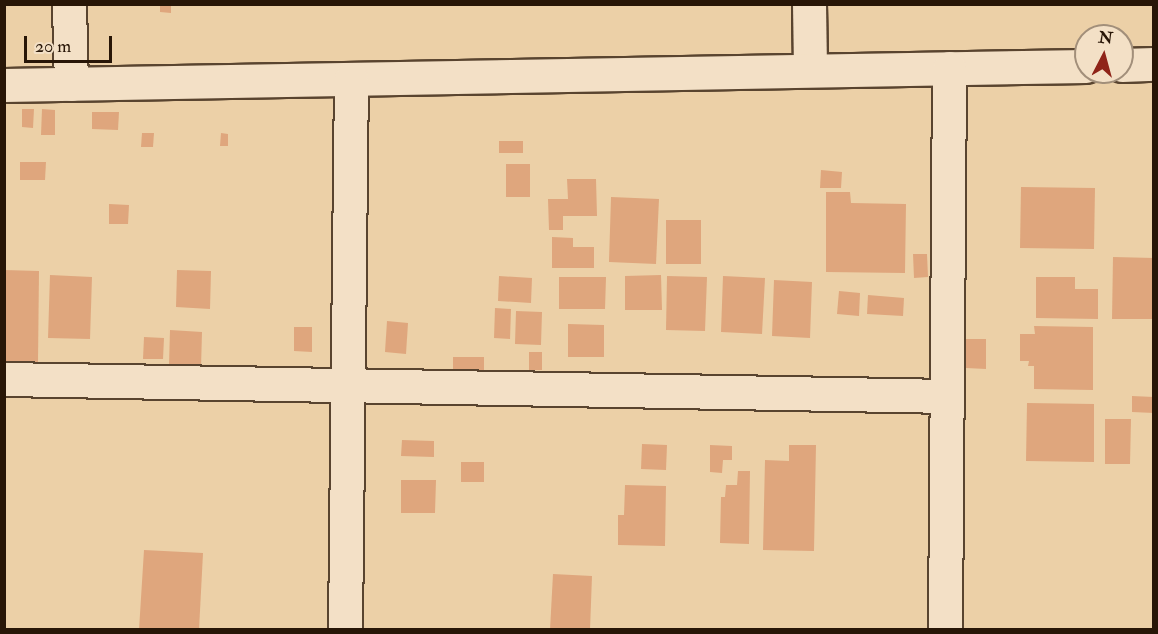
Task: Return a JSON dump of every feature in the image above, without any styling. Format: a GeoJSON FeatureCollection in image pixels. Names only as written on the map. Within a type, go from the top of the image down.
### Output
{"type":"FeatureCollection","features":[{"type":"Feature","properties":{"kind":"street"},"geometry":{"type":"LineString","coordinates":[[69,4],[71,84]]}},
{"type":"Feature","properties":{"kind":"street"},"geometry":{"type":"LineString","coordinates":[[809,4],[810,70]]}},
{"type":"Feature","properties":{"kind":"street"},"geometry":{"type":"LineString","coordinates":[[1134,65],[1154,64]]}},
{"type":"Feature","properties":{"kind":"street"},"geometry":{"type":"LineString","coordinates":[[4,85],[1074,66]]}},
{"type":"Feature","properties":{"kind":"street"},"geometry":{"type":"LineString","coordinates":[[945,630],[949,68]]}},
{"type":"Feature","properties":{"kind":"street"},"geometry":{"type":"LineString","coordinates":[[345,630],[351,79]]}},
{"type":"Feature","properties":{"kind":"street"},"geometry":{"type":"LineString","coordinates":[[4,379],[947,396]]}},
{"type":"Feature","properties":{"kind":"building"},"geometry":{"type":"Polygon","coordinates":[[[160,4],[171,4],[171,13],[160,12],[160,4]]]}},
{"type":"Feature","properties":{"kind":"building"},"geometry":{"type":"Polygon","coordinates":[[[22,109],[34,109],[33,128],[22,127],[22,109]]]}},
{"type":"Feature","properties":{"kind":"building"},"geometry":{"type":"Polygon","coordinates":[[[42,109],[55,110],[55,135],[41,135],[42,109]]]}},
{"type":"Feature","properties":{"kind":"building"},"geometry":{"type":"Polygon","coordinates":[[[92,112],[119,112],[118,130],[92,129],[92,112]]]}},
{"type":"Feature","properties":{"kind":"building"},"geometry":{"type":"Polygon","coordinates":[[[142,133],[154,133],[153,147],[141,147],[142,133]]]}},
{"type":"Feature","properties":{"kind":"building"},"geometry":{"type":"Polygon","coordinates":[[[221,133],[228,134],[228,146],[220,146],[221,133]]]}},
{"type":"Feature","properties":{"kind":"building"},"geometry":{"type":"Polygon","coordinates":[[[499,141],[523,141],[523,153],[499,153],[499,141]]]}},
{"type":"Feature","properties":{"kind":"building"},"geometry":{"type":"Polygon","coordinates":[[[20,162],[46,162],[45,180],[20,180],[20,162]]]}},
{"type":"Feature","properties":{"kind":"building"},"geometry":{"type":"Polygon","coordinates":[[[506,164],[530,164],[530,197],[506,197],[506,164]]]}},
{"type":"Feature","properties":{"kind":"building"},"geometry":{"type":"Polygon","coordinates":[[[821,170],[842,172],[841,188],[820,188],[821,170]]]}},
{"type":"Feature","properties":{"kind":"building"},"geometry":{"type":"Polygon","coordinates":[[[567,179],[596,179],[597,216],[563,216],[563,230],[549,230],[548,199],[568,199],[567,179]]]}},
{"type":"Feature","properties":{"kind":"building"},"geometry":{"type":"Polygon","coordinates":[[[1021,187],[1095,188],[1094,249],[1020,248],[1021,187]]]}},
{"type":"Feature","properties":{"kind":"building"},"geometry":{"type":"Polygon","coordinates":[[[826,192],[850,192],[851,203],[906,204],[905,273],[826,272],[826,192]]]}},
{"type":"Feature","properties":{"kind":"building"},"geometry":{"type":"Polygon","coordinates":[[[611,197],[659,199],[656,264],[609,262],[611,197]]]}},
{"type":"Feature","properties":{"kind":"building"},"geometry":{"type":"Polygon","coordinates":[[[109,204],[129,205],[128,224],[109,224],[109,204]]]}},
{"type":"Feature","properties":{"kind":"building"},"geometry":{"type":"Polygon","coordinates":[[[666,220],[701,220],[701,264],[666,264],[666,220]]]}},
{"type":"Feature","properties":{"kind":"building"},"geometry":{"type":"Polygon","coordinates":[[[552,237],[573,238],[573,247],[594,247],[594,268],[552,268],[552,237]]]}},
{"type":"Feature","properties":{"kind":"building"},"geometry":{"type":"Polygon","coordinates":[[[913,254],[927,254],[928,277],[914,278],[913,254]]]}},
{"type":"Feature","properties":{"kind":"building"},"geometry":{"type":"Polygon","coordinates":[[[1113,257],[1154,258],[1154,319],[1112,319],[1113,257]]]}},
{"type":"Feature","properties":{"kind":"building"},"geometry":{"type":"Polygon","coordinates":[[[4,270],[39,271],[38,362],[4,361],[4,270]]]}},
{"type":"Feature","properties":{"kind":"building"},"geometry":{"type":"Polygon","coordinates":[[[177,270],[211,271],[210,309],[176,307],[177,270]]]}},
{"type":"Feature","properties":{"kind":"building"},"geometry":{"type":"Polygon","coordinates":[[[50,275],[92,277],[90,339],[48,338],[50,275]]]}},
{"type":"Feature","properties":{"kind":"building"},"geometry":{"type":"Polygon","coordinates":[[[661,275],[662,310],[625,310],[625,276],[661,275]]]}},
{"type":"Feature","properties":{"kind":"building"},"geometry":{"type":"Polygon","coordinates":[[[499,276],[532,278],[531,303],[498,301],[499,276]]]}},
{"type":"Feature","properties":{"kind":"building"},"geometry":{"type":"Polygon","coordinates":[[[667,276],[707,277],[705,331],[666,330],[667,276]]]}},
{"type":"Feature","properties":{"kind":"building"},"geometry":{"type":"Polygon","coordinates":[[[723,276],[765,278],[762,334],[721,332],[723,276]]]}},
{"type":"Feature","properties":{"kind":"building"},"geometry":{"type":"Polygon","coordinates":[[[559,277],[606,277],[605,309],[559,309],[559,277]]]}},
{"type":"Feature","properties":{"kind":"building"},"geometry":{"type":"Polygon","coordinates":[[[1036,277],[1075,277],[1075,289],[1098,289],[1098,319],[1036,318],[1036,277]]]}},
{"type":"Feature","properties":{"kind":"building"},"geometry":{"type":"Polygon","coordinates":[[[774,280],[812,282],[810,338],[772,336],[774,280]]]}},
{"type":"Feature","properties":{"kind":"building"},"geometry":{"type":"Polygon","coordinates":[[[839,291],[860,293],[859,316],[837,314],[839,291]]]}},
{"type":"Feature","properties":{"kind":"building"},"geometry":{"type":"Polygon","coordinates":[[[868,295],[904,298],[903,316],[867,314],[868,295]]]}},
{"type":"Feature","properties":{"kind":"building"},"geometry":{"type":"Polygon","coordinates":[[[495,308],[511,309],[510,339],[494,338],[495,308]]]}},
{"type":"Feature","properties":{"kind":"building"},"geometry":{"type":"Polygon","coordinates":[[[516,311],[542,312],[541,345],[515,344],[516,311]]]}},
{"type":"Feature","properties":{"kind":"building"},"geometry":{"type":"Polygon","coordinates":[[[387,321],[408,323],[406,354],[385,352],[387,321]]]}},
{"type":"Feature","properties":{"kind":"building"},"geometry":{"type":"Polygon","coordinates":[[[568,324],[604,325],[604,357],[568,357],[568,324]]]}},
{"type":"Feature","properties":{"kind":"building"},"geometry":{"type":"Polygon","coordinates":[[[1034,326],[1093,327],[1093,390],[1034,389],[1034,366],[1028,366],[1029,361],[1020,361],[1020,334],[1035,334],[1034,326]]]}},
{"type":"Feature","properties":{"kind":"building"},"geometry":{"type":"Polygon","coordinates":[[[294,327],[312,327],[312,352],[294,351],[294,327]]]}},
{"type":"Feature","properties":{"kind":"building"},"geometry":{"type":"Polygon","coordinates":[[[170,330],[202,332],[201,368],[169,366],[170,330]]]}},
{"type":"Feature","properties":{"kind":"building"},"geometry":{"type":"Polygon","coordinates":[[[144,337],[164,338],[163,359],[143,359],[144,337]]]}},
{"type":"Feature","properties":{"kind":"building"},"geometry":{"type":"Polygon","coordinates":[[[966,339],[986,339],[986,369],[966,368],[966,339]]]}},
{"type":"Feature","properties":{"kind":"building"},"geometry":{"type":"Polygon","coordinates":[[[529,352],[542,352],[542,370],[529,370],[529,352]]]}},
{"type":"Feature","properties":{"kind":"building"},"geometry":{"type":"Polygon","coordinates":[[[453,357],[484,357],[484,371],[453,371],[453,357]]]}},
{"type":"Feature","properties":{"kind":"building"},"geometry":{"type":"Polygon","coordinates":[[[1132,396],[1154,397],[1154,413],[1132,412],[1132,396]]]}},
{"type":"Feature","properties":{"kind":"building"},"geometry":{"type":"Polygon","coordinates":[[[1027,403],[1094,404],[1094,462],[1026,461],[1027,403]]]}},
{"type":"Feature","properties":{"kind":"building"},"geometry":{"type":"Polygon","coordinates":[[[1105,419],[1131,419],[1130,464],[1105,464],[1105,419]]]}},
{"type":"Feature","properties":{"kind":"building"},"geometry":{"type":"Polygon","coordinates":[[[402,440],[434,441],[434,457],[401,456],[402,440]]]}},
{"type":"Feature","properties":{"kind":"building"},"geometry":{"type":"Polygon","coordinates":[[[642,444],[667,445],[666,470],[641,469],[642,444]]]}},
{"type":"Feature","properties":{"kind":"building"},"geometry":{"type":"Polygon","coordinates":[[[710,445],[732,446],[732,460],[723,460],[722,473],[710,472],[710,445]]]}},
{"type":"Feature","properties":{"kind":"building"},"geometry":{"type":"Polygon","coordinates":[[[789,445],[816,445],[814,551],[763,550],[765,460],[789,461],[789,445]]]}},
{"type":"Feature","properties":{"kind":"building"},"geometry":{"type":"Polygon","coordinates":[[[461,462],[484,462],[484,482],[461,482],[461,462]]]}},
{"type":"Feature","properties":{"kind":"building"},"geometry":{"type":"Polygon","coordinates":[[[738,471],[750,471],[749,544],[720,543],[721,497],[725,497],[726,485],[737,485],[738,471]]]}},
{"type":"Feature","properties":{"kind":"building"},"geometry":{"type":"Polygon","coordinates":[[[401,480],[436,480],[435,513],[401,513],[401,480]]]}},
{"type":"Feature","properties":{"kind":"building"},"geometry":{"type":"Polygon","coordinates":[[[625,485],[666,486],[665,546],[618,545],[618,515],[624,515],[625,485]]]}},
{"type":"Feature","properties":{"kind":"building"},"geometry":{"type":"Polygon","coordinates":[[[144,550],[203,553],[199,630],[139,630],[144,550]]]}},
{"type":"Feature","properties":{"kind":"building"},"geometry":{"type":"Polygon","coordinates":[[[553,574],[592,576],[590,630],[550,630],[553,574]]]}}]}
